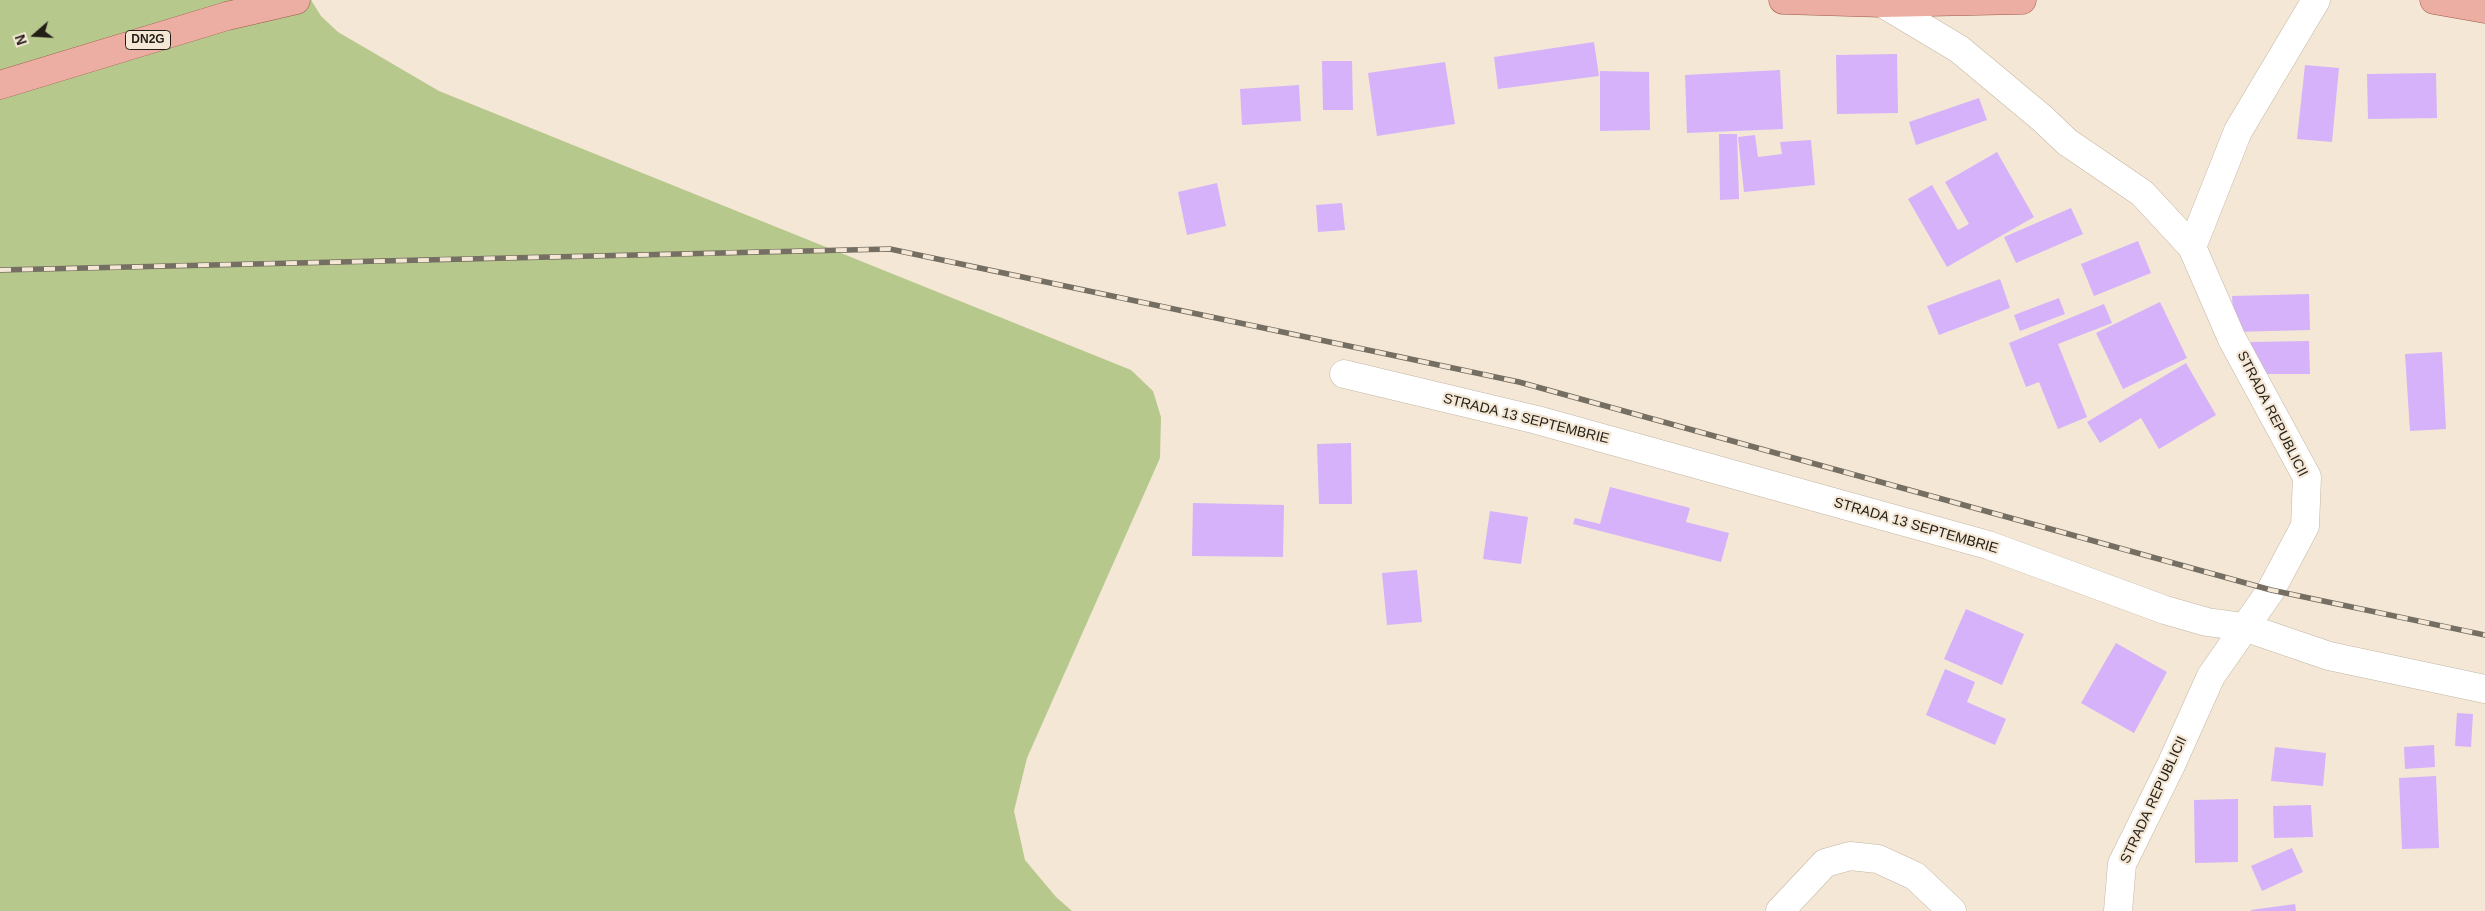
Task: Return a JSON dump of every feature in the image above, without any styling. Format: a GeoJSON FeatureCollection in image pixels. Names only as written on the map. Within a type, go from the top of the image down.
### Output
{"type":"FeatureCollection","features":[{"type":"Feature","properties":{"kind":"main road","name":"DN2G"},"geometry":{"type":"LineString","coordinates":[[0,85],[227,16],[296,0]]}},
{"type":"Feature","properties":{"kind":"main road"},"geometry":{"type":"LineString","coordinates":[[1782,0],[2022,0]]}},
{"type":"Feature","properties":{"kind":"main road"},"geometry":{"type":"LineString","coordinates":[[2434,0],[2485,9]]}},
{"type":"Feature","properties":{"kind":"street"},"geometry":{"type":"LineString","coordinates":[[2192,248],[2238,131],[2316,0]]}},
{"type":"Feature","properties":{"kind":"street","name":"STRADA REPUBLICII"},"geometry":{"type":"LineString","coordinates":[[1894,1],[1959,49],[2044,119],[2067,142],[2142,193],[2192,248],[2232,339],[2307,476],[2305,526],[2271,590],[2211,676],[2171,765],[2122,864],[2118,911]]}},
{"type":"Feature","properties":{"kind":"street","name":"STRADA 13 SEPTEMBRIE"},"geometry":{"type":"LineString","coordinates":[[1344,374],[1537,420],[1988,545],[2165,610],[2207,622],[2244,627],[2329,656],[2485,689]]}},
{"type":"Feature","properties":{"kind":"street"},"geometry":{"type":"LineString","coordinates":[[1780,911],[1825,863],[1850,856],[1878,859],[1915,876],[1952,911]]}},
{"type":"Feature","properties":{"kind":"green space"},"geometry":{"type":"Polygon","coordinates":[[[0,0],[311,0],[321,16],[338,32],[439,91],[1131,370],[1153,391],[1161,417],[1160,458],[1027,758],[1014,811],[1025,860],[1056,897],[1072,911],[0,911],[0,0]]]}},
{"type":"Feature","properties":{"kind":"building"},"geometry":{"type":"Polygon","coordinates":[[[1594,42],[1599,76],[1498,89],[1494,57],[1594,42]]]}},
{"type":"Feature","properties":{"kind":"building"},"geometry":{"type":"Polygon","coordinates":[[[1897,54],[1898,113],[1837,114],[1836,55],[1897,54]]]}},
{"type":"Feature","properties":{"kind":"building"},"geometry":{"type":"Polygon","coordinates":[[[1322,61],[1352,61],[1353,110],[1323,110],[1322,61]]]}},
{"type":"Feature","properties":{"kind":"building"},"geometry":{"type":"Polygon","coordinates":[[[1445,62],[1455,124],[1377,136],[1368,73],[1445,62]]]}},
{"type":"Feature","properties":{"kind":"building"},"geometry":{"type":"Polygon","coordinates":[[[2305,65],[2339,68],[2332,142],[2297,139],[2305,65]]]}},
{"type":"Feature","properties":{"kind":"building"},"geometry":{"type":"Polygon","coordinates":[[[1780,70],[1783,129],[1687,133],[1685,75],[1780,70]]]}},
{"type":"Feature","properties":{"kind":"building"},"geometry":{"type":"Polygon","coordinates":[[[1600,71],[1649,72],[1650,130],[1600,131],[1600,71]]]}},
{"type":"Feature","properties":{"kind":"building"},"geometry":{"type":"Polygon","coordinates":[[[2436,73],[2437,118],[2368,119],[2367,74],[2436,73]]]}},
{"type":"Feature","properties":{"kind":"building"},"geometry":{"type":"Polygon","coordinates":[[[1299,85],[1301,121],[1242,125],[1240,89],[1299,85]]]}},
{"type":"Feature","properties":{"kind":"building"},"geometry":{"type":"Polygon","coordinates":[[[1979,98],[1987,120],[1916,145],[1909,122],[1979,98]]]}},
{"type":"Feature","properties":{"kind":"building"},"geometry":{"type":"Polygon","coordinates":[[[1719,134],[1737,134],[1739,199],[1720,200],[1719,134]]]}},
{"type":"Feature","properties":{"kind":"building"},"geometry":{"type":"Polygon","coordinates":[[[1755,135],[1758,157],[1782,154],[1780,142],[1811,140],[1815,185],[1744,192],[1738,137],[1755,135]]]}},
{"type":"Feature","properties":{"kind":"building"},"geometry":{"type":"Polygon","coordinates":[[[1997,152],[2034,217],[1947,267],[1908,199],[1932,185],[1958,230],[1969,224],[1945,182],[1997,152]]]}},
{"type":"Feature","properties":{"kind":"building"},"geometry":{"type":"Polygon","coordinates":[[[1217,183],[1226,226],[1187,235],[1178,192],[1217,183]]]}},
{"type":"Feature","properties":{"kind":"building"},"geometry":{"type":"Polygon","coordinates":[[[1342,203],[1345,230],[1318,232],[1316,205],[1342,203]]]}},
{"type":"Feature","properties":{"kind":"building"},"geometry":{"type":"Polygon","coordinates":[[[2071,208],[2083,234],[2016,263],[2004,237],[2071,208]]]}},
{"type":"Feature","properties":{"kind":"building"},"geometry":{"type":"Polygon","coordinates":[[[2138,241],[2151,273],[2094,296],[2081,264],[2138,241]]]}},
{"type":"Feature","properties":{"kind":"building"},"geometry":{"type":"Polygon","coordinates":[[[2000,279],[2010,308],[1939,335],[1927,306],[2000,279]]]}},
{"type":"Feature","properties":{"kind":"building"},"geometry":{"type":"Polygon","coordinates":[[[2309,294],[2310,330],[2234,332],[2232,296],[2309,294]]]}},
{"type":"Feature","properties":{"kind":"building"},"geometry":{"type":"Polygon","coordinates":[[[2059,298],[2065,314],[2020,331],[2014,315],[2059,298]]]}},
{"type":"Feature","properties":{"kind":"building"},"geometry":{"type":"Polygon","coordinates":[[[2160,302],[2187,358],[2123,389],[2096,333],[2160,302]]]}},
{"type":"Feature","properties":{"kind":"building"},"geometry":{"type":"Polygon","coordinates":[[[2104,304],[2112,323],[2058,344],[2087,417],[2058,429],[2039,382],[2026,387],[2009,343],[2104,304]]]}},
{"type":"Feature","properties":{"kind":"building"},"geometry":{"type":"Polygon","coordinates":[[[2309,341],[2310,374],[2252,374],[2251,342],[2309,341]]]}},
{"type":"Feature","properties":{"kind":"building"},"geometry":{"type":"Polygon","coordinates":[[[2442,352],[2446,429],[2410,431],[2405,354],[2442,352]]]}},
{"type":"Feature","properties":{"kind":"building"},"geometry":{"type":"Polygon","coordinates":[[[2186,363],[2216,415],[2159,449],[2141,418],[2100,443],[2087,422],[2186,363]]]}},
{"type":"Feature","properties":{"kind":"building"},"geometry":{"type":"Polygon","coordinates":[[[1351,443],[1352,504],[1319,504],[1317,444],[1351,443]]]}},
{"type":"Feature","properties":{"kind":"building"},"geometry":{"type":"Polygon","coordinates":[[[1610,487],[1690,508],[1686,522],[1729,533],[1721,562],[1573,524],[1575,518],[1600,524],[1610,487]]]}},
{"type":"Feature","properties":{"kind":"building"},"geometry":{"type":"Polygon","coordinates":[[[1193,503],[1284,505],[1283,557],[1192,556],[1193,503]]]}},
{"type":"Feature","properties":{"kind":"building"},"geometry":{"type":"Polygon","coordinates":[[[1490,511],[1528,517],[1521,564],[1483,559],[1490,511]]]}},
{"type":"Feature","properties":{"kind":"building"},"geometry":{"type":"Polygon","coordinates":[[[1417,570],[1422,622],[1387,625],[1382,573],[1417,570]]]}},
{"type":"Feature","properties":{"kind":"building"},"geometry":{"type":"Polygon","coordinates":[[[1966,609],[2024,634],[2002,685],[1944,659],[1966,609]]]}},
{"type":"Feature","properties":{"kind":"building"},"geometry":{"type":"Polygon","coordinates":[[[2116,643],[2167,672],[2134,733],[2081,703],[2116,643]]]}},
{"type":"Feature","properties":{"kind":"building"},"geometry":{"type":"Polygon","coordinates":[[[1945,669],[1975,682],[1967,702],[2006,719],[1995,745],[1926,715],[1945,669]]]}},
{"type":"Feature","properties":{"kind":"building"},"geometry":{"type":"Polygon","coordinates":[[[2457,713],[2473,714],[2471,747],[2455,746],[2457,713]]]}},
{"type":"Feature","properties":{"kind":"building"},"geometry":{"type":"Polygon","coordinates":[[[2434,745],[2435,767],[2405,769],[2404,747],[2434,745]]]}},
{"type":"Feature","properties":{"kind":"building"},"geometry":{"type":"Polygon","coordinates":[[[2275,747],[2326,753],[2323,786],[2271,781],[2275,747]]]}},
{"type":"Feature","properties":{"kind":"building"},"geometry":{"type":"Polygon","coordinates":[[[2436,776],[2439,848],[2402,849],[2399,778],[2436,776]]]}},
{"type":"Feature","properties":{"kind":"building"},"geometry":{"type":"Polygon","coordinates":[[[2238,799],[2238,862],[2195,863],[2194,800],[2238,799]]]}},
{"type":"Feature","properties":{"kind":"building"},"geometry":{"type":"Polygon","coordinates":[[[2311,805],[2313,837],[2274,838],[2273,806],[2311,805]]]}},
{"type":"Feature","properties":{"kind":"building"},"geometry":{"type":"Polygon","coordinates":[[[2292,848],[2303,872],[2262,891],[2251,866],[2292,848]]]}},
{"type":"Feature","properties":{"kind":"building"},"geometry":{"type":"Polygon","coordinates":[[[2295,904],[2296,911],[2251,911],[2251,910],[2295,904]]]}},
{"type":"Feature","properties":{"kind":"railway"},"geometry":{"type":"LineString","coordinates":[[0,270],[890,249],[1519,382],[2271,590],[2485,635]]}}]}
